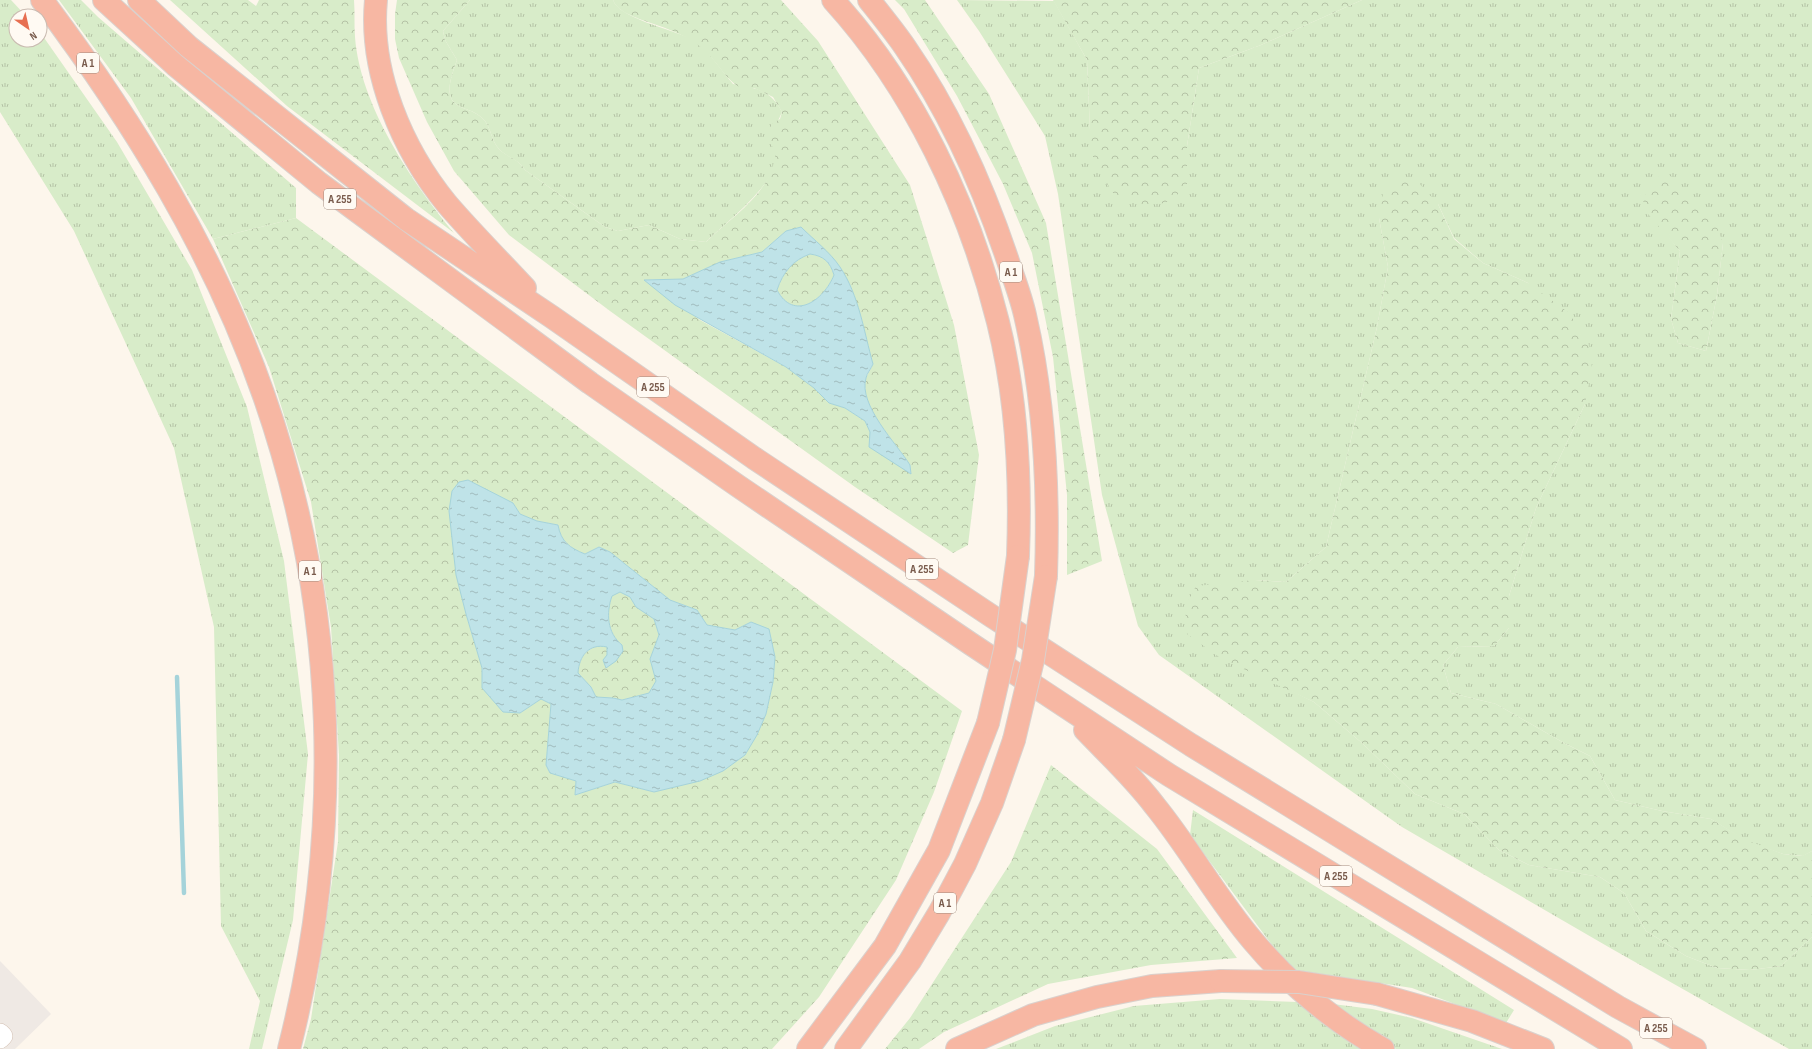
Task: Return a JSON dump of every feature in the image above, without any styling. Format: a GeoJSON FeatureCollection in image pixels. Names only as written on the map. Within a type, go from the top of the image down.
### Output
{"type":"FeatureCollection","features":[{"type":"Feature","properties":{"kind":"highway","name":"A 1"},"geometry":{"type":"LineString","coordinates":[[42,0],[132,127],[200,246],[236,324],[264,395],[298,515],[308,557],[322,654],[327,755],[324,838],[316,921],[297,1017],[288,1049]]}},
{"type":"Feature","properties":{"kind":"highway","name":"A 255"},"geometry":{"type":"LineString","coordinates":[[104,0],[181,70],[319,183],[392,239],[590,383],[738,486],[1054,699],[1176,779],[1621,1049]]}},
{"type":"Feature","properties":{"kind":"highway","name":"A 255"},"geometry":{"type":"LineString","coordinates":[[139,0],[189,47],[406,219],[552,317],[754,458],[990,615],[1191,745],[1618,1007],[1694,1049]]}},
{"type":"Feature","properties":{"kind":"highway"},"geometry":{"type":"LineString","coordinates":[[376,0],[375,16],[377,54],[383,82],[399,124],[416,160],[446,203],[552,317]]}},
{"type":"Feature","properties":{"kind":"highway"},"geometry":{"type":"LineString","coordinates":[[808,1049],[885,946],[939,850],[988,723],[1005,650],[1018,556],[1020,514],[1017,448],[1011,394],[998,323],[978,255],[961,209],[931,144],[909,105],[881,60],[833,0]]}},
{"type":"Feature","properties":{"kind":"highway","name":"A 1"},"geometry":{"type":"LineString","coordinates":[[846,1049],[910,961],[939,913],[965,864],[992,803],[1014,740],[1033,660],[1046,576],[1048,519],[1044,439],[1038,388],[1025,313],[984,194],[954,129],[934,91],[905,46],[869,0]]}},
{"type":"Feature","properties":{"kind":"highway"},"geometry":{"type":"LineString","coordinates":[[1054,699],[1132,778],[1151,800],[1252,940],[1277,968],[1326,1013],[1383,1049]]}},
{"type":"Feature","properties":{"kind":"highway"},"geometry":{"type":"LineString","coordinates":[[957,1049],[1033,1015],[1097,997],[1152,986],[1221,980],[1299,982],[1378,994],[1472,1021],[1543,1049]]}},
{"type":"Feature","properties":{"kind":"lane"},"geometry":{"type":"LineString","coordinates":[[0,1033],[3,1036],[0,1038]]}},
{"type":"Feature","properties":{"kind":"shaded area"},"geometry":{"type":"Polygon","coordinates":[[[0,961],[51,1014],[15,1049],[0,1049],[0,961]]]}},
{"type":"Feature","properties":{"kind":"green space"},"geometry":{"type":"Polygon","coordinates":[[[0,0],[11,0],[18,8],[8,8],[8,48],[48,48],[48,43],[117,142],[192,270],[247,407],[284,561],[308,754],[293,920],[262,1049],[249,1049],[260,1001],[221,926],[214,627],[174,448],[74,231],[0,112],[0,0]]]}},
{"type":"Feature","properties":{"kind":"green space"},"geometry":{"type":"Polygon","coordinates":[[[59,0],[81,0],[98,17],[296,188],[296,218],[213,239],[131,98],[59,0]]]}},
{"type":"Feature","properties":{"kind":"green space"},"geometry":{"type":"Polygon","coordinates":[[[170,0],[248,0],[256,6],[259,0],[354,0],[355,37],[359,63],[377,115],[405,166],[421,190],[454,233],[287,106],[170,0]]]}},
{"type":"Feature","properties":{"kind":"green space"},"geometry":{"type":"Polygon","coordinates":[[[397,0],[470,0],[443,31],[445,40],[457,60],[451,77],[450,95],[456,104],[474,112],[485,121],[499,149],[520,163],[525,170],[605,227],[618,231],[649,225],[680,239],[706,242],[748,204],[765,183],[771,171],[775,157],[770,138],[771,124],[780,119],[782,112],[773,97],[754,88],[746,91],[739,87],[725,74],[707,53],[693,41],[677,33],[625,13],[615,4],[613,0],[781,0],[818,41],[910,185],[954,325],[979,455],[968,545],[953,553],[855,487],[610,311],[509,235],[454,171],[427,122],[399,58],[395,39],[395,14],[397,0]],[[801,228],[786,231],[762,252],[720,262],[683,279],[645,280],[700,320],[786,367],[814,388],[829,403],[845,408],[865,421],[871,432],[911,474],[910,465],[880,424],[868,400],[865,389],[866,378],[873,364],[829,254],[801,228]]]}},
{"type":"Feature","properties":{"kind":"green space"},"geometry":{"type":"Polygon","coordinates":[[[470,0],[613,0],[617,6],[635,18],[696,42],[713,59],[733,84],[762,91],[773,99],[782,112],[770,139],[776,154],[775,165],[769,177],[749,202],[706,242],[680,239],[649,225],[618,231],[605,227],[525,170],[520,163],[502,152],[495,143],[485,121],[474,112],[456,104],[452,100],[450,95],[450,83],[457,60],[445,40],[443,31],[470,0]]]}},
{"type":"Feature","properties":{"kind":"green space"},"geometry":{"type":"Polygon","coordinates":[[[895,0],[925,0],[989,94],[1046,223],[1102,561],[1067,575],[1067,495],[1053,357],[1032,253],[1003,184],[957,96],[904,9],[895,0]]]}},
{"type":"Feature","properties":{"kind":"green space"},"geometry":{"type":"Polygon","coordinates":[[[957,0],[1054,1],[1087,60],[1090,130],[1187,188],[1187,146],[1199,68],[1261,45],[1362,0],[1812,0],[1812,851],[1803,856],[1783,854],[1746,841],[1711,819],[1662,811],[1615,800],[1590,756],[1564,743],[1496,704],[1451,693],[1443,665],[1458,647],[1494,646],[1509,628],[1509,596],[1536,508],[1585,404],[1528,283],[1483,263],[1454,238],[1438,204],[1379,218],[1388,267],[1377,327],[1326,547],[1286,582],[1255,580],[1272,681],[1314,702],[1362,743],[1415,794],[1464,814],[1499,850],[1529,865],[1600,877],[1624,893],[1646,931],[1686,956],[1717,968],[1750,970],[1781,966],[1812,937],[1812,1049],[1789,1049],[1612,949],[1402,827],[1159,655],[1138,626],[1102,495],[1058,194],[1045,136],[979,31],[957,0]],[[1668,236],[1680,251],[1671,319],[1678,343],[1706,351],[1717,295],[1723,243],[1668,236]]]}},
{"type":"Feature","properties":{"kind":"green space"},"geometry":{"type":"Polygon","coordinates":[[[1053,0],[1362,0],[1261,45],[1199,68],[1187,146],[1187,188],[1165,203],[1146,205],[1116,197],[1094,165],[1090,130],[1087,60],[1053,0]]]}},
{"type":"Feature","properties":{"kind":"green space"},"geometry":{"type":"Polygon","coordinates":[[[1665,171],[1713,217],[1723,243],[1717,295],[1706,351],[1678,343],[1671,319],[1680,251],[1642,207],[1647,188],[1665,171]]]}},
{"type":"Feature","properties":{"kind":"green space"},"geometry":{"type":"Polygon","coordinates":[[[1400,177],[1415,179],[1438,204],[1454,239],[1483,263],[1528,283],[1569,313],[1588,340],[1592,368],[1585,404],[1536,508],[1509,596],[1509,628],[1494,646],[1458,647],[1443,665],[1451,693],[1496,704],[1564,743],[1590,756],[1615,800],[1662,811],[1711,819],[1746,840],[1783,854],[1802,856],[1812,851],[1812,937],[1781,966],[1750,970],[1717,968],[1686,956],[1646,931],[1624,893],[1600,877],[1529,865],[1499,850],[1464,814],[1415,794],[1362,743],[1314,702],[1222,659],[1187,634],[1185,607],[1196,586],[1255,580],[1286,582],[1326,547],[1377,327],[1388,267],[1379,218],[1383,193],[1400,177]]]}},
{"type":"Feature","properties":{"kind":"green space"},"geometry":{"type":"Polygon","coordinates":[[[296,218],[962,711],[934,792],[896,880],[819,997],[772,1049],[303,1049],[311,1019],[338,842],[339,755],[331,627],[311,502],[269,367],[213,239],[296,218]],[[513,503],[449,511],[466,614],[482,668],[482,688],[520,713],[541,699],[551,704],[546,765],[550,773],[576,781],[575,795],[615,782],[654,792],[766,714],[773,682],[775,657],[751,622],[735,630],[707,625],[697,610],[670,600],[610,552],[599,547],[585,554],[567,544],[561,536],[558,525],[537,521],[520,514],[513,503]]]}},
{"type":"Feature","properties":{"kind":"green space"},"geometry":{"type":"Polygon","coordinates":[[[810,254],[819,256],[826,260],[834,275],[823,292],[816,299],[808,304],[800,306],[792,305],[784,300],[777,290],[782,278],[789,268],[794,263],[810,254]]]}},
{"type":"Feature","properties":{"kind":"green space"},"geometry":{"type":"Polygon","coordinates":[[[620,592],[630,597],[636,607],[654,619],[659,635],[650,659],[657,681],[649,693],[622,700],[596,697],[591,687],[578,673],[580,661],[590,649],[607,646],[607,655],[622,645],[613,635],[609,622],[609,609],[612,595],[620,592]]]}},
{"type":"Feature","properties":{"kind":"green space"},"geometry":{"type":"Polygon","coordinates":[[[1051,765],[1157,849],[1237,958],[1151,965],[1048,984],[944,1032],[919,1049],[885,1049],[910,1018],[1011,862],[1051,765]]]}},
{"type":"Feature","properties":{"kind":"green space"},"geometry":{"type":"Polygon","coordinates":[[[1193,810],[1514,1010],[1506,1023],[1412,988],[1290,969],[1190,835],[1193,810]]]}},
{"type":"Feature","properties":{"kind":"green space"},"geometry":{"type":"Polygon","coordinates":[[[1220,999],[1297,1002],[1332,1030],[1360,1049],[996,1049],[1055,1026],[1134,1006],[1220,999]]]}},
{"type":"Feature","properties":{"kind":"green space"},"geometry":{"type":"Polygon","coordinates":[[[1325,1003],[1372,1009],[1412,1018],[1502,1049],[1396,1049],[1360,1029],[1325,1003]]]}},
{"type":"Feature","properties":{"kind":"water"},"geometry":{"type":"Polygon","coordinates":[[[801,227],[832,256],[847,278],[860,314],[873,364],[866,378],[865,389],[868,400],[880,424],[910,465],[911,474],[869,447],[870,432],[865,421],[845,408],[829,403],[814,388],[786,367],[675,305],[644,280],[683,279],[720,262],[762,252],[786,231],[801,227]],[[810,254],[794,263],[786,272],[779,284],[777,290],[784,300],[792,305],[800,306],[808,304],[816,299],[829,284],[834,275],[826,260],[819,256],[810,254]]]}},
{"type":"Feature","properties":{"kind":"water"},"geometry":{"type":"Polygon","coordinates":[[[468,480],[513,503],[520,514],[537,521],[558,525],[561,536],[567,544],[580,552],[585,554],[599,547],[610,552],[670,600],[697,610],[707,625],[735,630],[751,622],[769,629],[775,657],[773,682],[766,714],[757,735],[745,755],[723,771],[700,781],[654,792],[615,782],[575,795],[576,781],[550,773],[546,765],[551,704],[541,699],[520,713],[503,712],[482,688],[482,668],[456,575],[449,511],[452,491],[459,482],[468,480]],[[620,592],[612,596],[610,602],[609,622],[613,635],[622,645],[623,651],[616,661],[606,668],[603,660],[607,655],[607,647],[601,646],[590,649],[580,661],[578,673],[591,687],[596,697],[622,700],[649,693],[656,681],[650,659],[659,635],[654,619],[636,607],[630,597],[620,592]]]}},
{"type":"Feature","properties":{"kind":"waterway"},"geometry":{"type":"LineString","coordinates":[[177,677],[184,893]]}}]}
